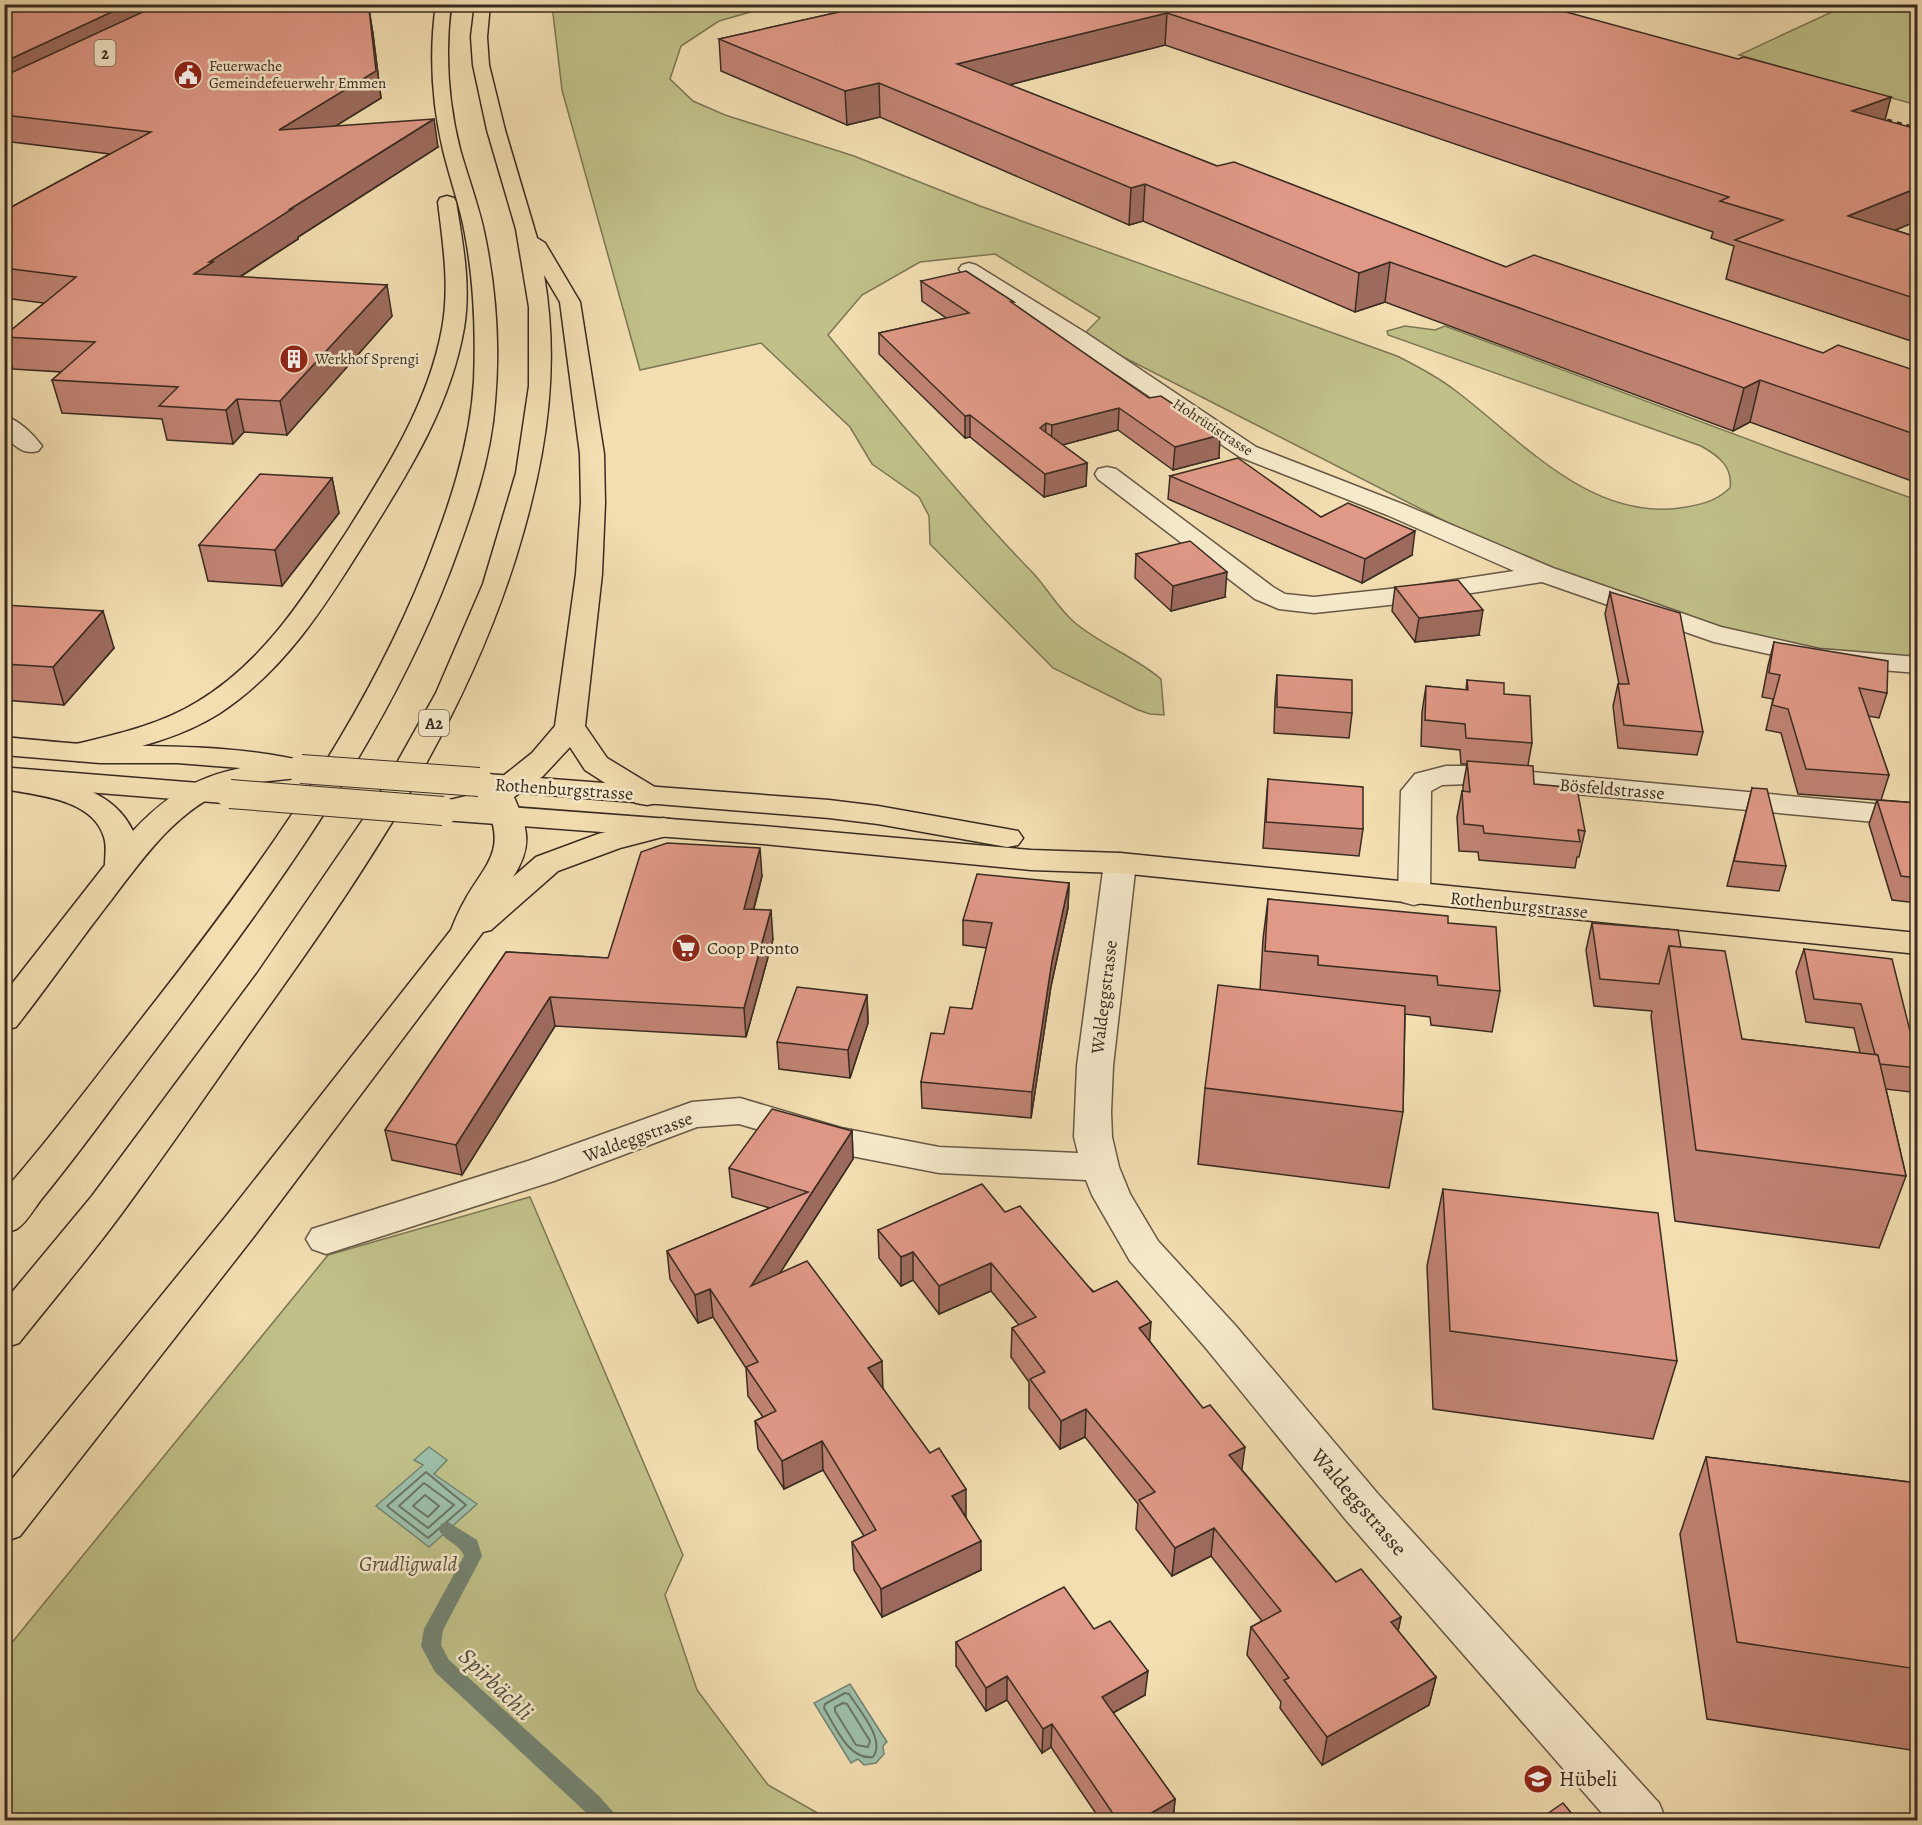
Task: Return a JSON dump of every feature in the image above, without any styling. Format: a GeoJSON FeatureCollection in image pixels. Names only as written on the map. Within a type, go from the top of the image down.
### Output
{"type":"FeatureCollection","features":[{"type":"Feature","properties":{"kind":"main road"},"geometry":{"type":"LineString","coordinates":[[4,1218],[196,972],[320,798],[386,687],[435,581],[472,475],[484,411],[485,378],[485,326],[477,244],[449,142],[439,51],[444,4]]}},
{"type":"Feature","properties":{"kind":"main road","name":"A2"},"geometry":{"type":"LineString","coordinates":[[4,1332],[106,1206],[269,982],[390,802],[450,693],[496,584],[528,473],[540,386],[539,307],[526,229],[492,114],[481,65],[479,38],[483,4]]}},
{"type":"Feature","properties":{"kind":"main road"},"geometry":{"type":"LineString","coordinates":[[79,752],[118,743],[180,723],[234,689],[287,638],[325,585],[366,521],[391,479],[436,392],[453,328],[457,296],[457,266],[441,167],[449,142]]}},
{"type":"Feature","properties":{"kind":"main road"},"geometry":{"type":"LineString","coordinates":[[466,933],[481,900],[506,863],[512,840],[481,801],[556,748],[570,726],[589,574],[593,503],[592,454],[570,302],[526,229]]}},
{"type":"Feature","properties":{"kind":"main road"},"geometry":{"type":"LineString","coordinates":[[570,726],[596,764],[647,796]]}},
{"type":"Feature","properties":{"kind":"main road","name":"Rothenburgstrasse"},"geometry":{"type":"LineString","coordinates":[[4,747],[167,754],[242,777],[481,801],[647,796],[782,805],[878,815],[1034,843],[1120,863]]}},
{"type":"Feature","properties":{"kind":"main road","name":"Rothenburgstrasse"},"geometry":{"type":"LineString","coordinates":[[4,778],[198,792],[242,777],[301,769],[481,801],[663,827],[1030,860],[1120,863],[1414,895],[1917,944]]}},
{"type":"Feature","properties":{"kind":"main road"},"geometry":{"type":"LineString","coordinates":[[4,778],[70,794],[89,802],[100,810],[109,818],[119,836],[121,866]]}},
{"type":"Feature","properties":{"kind":"main road"},"geometry":{"type":"LineString","coordinates":[[4,1019],[153,826],[198,792]]}},
{"type":"Feature","properties":{"kind":"main road"},"geometry":{"type":"LineString","coordinates":[[4,1523],[241,1225],[466,933],[547,864],[609,841],[663,827]]}},
{"type":"Feature","properties":{"kind":"street","name":"Hohrütistrasse"},"geometry":{"type":"LineString","coordinates":[[969,269],[1078,338],[1248,452],[1395,510],[1544,574],[1714,634],[1820,657],[1917,665]]}},
{"type":"Feature","properties":{"kind":"street"},"geometry":{"type":"LineString","coordinates":[[4,423],[30,446]]}},
{"type":"Feature","properties":{"kind":"street","name":"Hohrütistrasse"},"geometry":{"type":"LineString","coordinates":[[1107,474],[1264,593],[1279,601],[1314,605],[1408,595],[1544,574]]}},
{"type":"Feature","properties":{"kind":"street","name":"Bösfeldstrasse"},"geometry":{"type":"LineString","coordinates":[[1414,895],[1416,791],[1422,782],[1432,777],[1469,775],[1917,817]]}},
{"type":"Feature","properties":{"kind":"street","name":"Waldeggstrasse"},"geometry":{"type":"LineString","coordinates":[[1120,863],[1095,1065],[1093,1137],[1100,1167],[1111,1195],[1144,1251],[1220,1336],[1362,1508],[1641,1821]]}},
{"type":"Feature","properties":{"kind":"street","name":"Waldeggstrasse"},"geometry":{"type":"LineString","coordinates":[[326,1239],[541,1171],[692,1115],[740,1111],[841,1141],[939,1160],[1100,1167]]}},
{"type":"Feature","properties":{"kind":"green space"},"geometry":{"type":"Polygon","coordinates":[[[552,5],[775,5],[719,21],[681,46],[670,79],[693,101],[725,115],[854,156],[980,206],[1397,356],[1449,386],[1531,453],[1558,472],[1586,489],[1616,502],[1647,508],[1680,508],[1701,504],[1719,497],[1730,488],[1729,474],[1719,458],[1701,446],[1388,335],[1387,331],[1405,326],[1435,330],[1445,326],[1917,500],[1917,658],[1803,647],[1726,629],[1519,559],[1082,336],[1100,318],[995,254],[920,262],[862,295],[828,335],[954,486],[1038,579],[1068,616],[1084,630],[1161,679],[1164,715],[1138,710],[1053,668],[930,544],[929,516],[919,497],[872,464],[850,427],[761,343],[640,370],[562,90],[552,5]]]}},
{"type":"Feature","properties":{"kind":"green space"},"geometry":{"type":"Polygon","coordinates":[[[1847,5],[1917,5],[1917,105],[1739,55],[1847,5]]]}},
{"type":"Feature","properties":{"kind":"green space","name":"Grudligwald"},"geometry":{"type":"Polygon","coordinates":[[[530,1197],[683,1555],[665,1595],[697,1690],[768,1785],[830,1820],[5,1820],[5,1651],[328,1255],[530,1197]]]}},
{"type":"Feature","properties":{"kind":"water"},"geometry":{"type":"Polygon","coordinates":[[[429,1447],[447,1460],[434,1474],[477,1504],[429,1547],[376,1506],[423,1465],[414,1460],[429,1447]]]}},
{"type":"Feature","properties":{"kind":"water"},"geometry":{"type":"Polygon","coordinates":[[[850,1684],[887,1742],[883,1746],[884,1754],[876,1763],[864,1765],[858,1759],[851,1763],[814,1703],[850,1684]]]}},
{"type":"Feature","properties":{"kind":"building"},"geometry":{"type":"Polygon","coordinates":[[[4,4],[129,4],[4,62],[4,4]]]}},
{"type":"Feature","properties":{"kind":"building"},"geometry":{"type":"Polygon","coordinates":[[[160,4],[323,4],[369,9],[376,71],[279,130],[434,119],[290,209],[292,209],[194,274],[387,285],[280,401],[237,399],[226,410],[159,406],[178,387],[52,380],[95,342],[4,337],[76,277],[4,268],[4,211],[151,132],[4,115],[4,76],[160,4]]]}},
{"type":"Feature","properties":{"kind":"building"},"geometry":{"type":"Polygon","coordinates":[[[875,4],[1537,4],[1738,59],[1744,57],[1891,97],[1852,111],[1917,129],[1917,188],[1848,216],[1917,237],[1917,299],[1735,240],[1783,220],[1720,201],[1729,197],[1167,13],[957,64],[1217,166],[1234,162],[1506,267],[1534,255],[1823,353],[1838,345],[1917,371],[1917,435],[1760,380],[1744,388],[1390,262],[1359,273],[1145,184],[1131,188],[879,83],[845,91],[719,39],[875,4]]]}},
{"type":"Feature","properties":{"kind":"building"},"geometry":{"type":"Polygon","coordinates":[[[966,271],[1014,302],[1011,302],[1149,398],[1161,396],[1220,435],[1175,447],[1119,408],[1052,425],[1046,423],[1040,428],[1087,463],[1045,474],[970,415],[965,416],[879,333],[969,313],[921,281],[966,271]]]}},
{"type":"Feature","properties":{"kind":"building"},"geometry":{"type":"Polygon","coordinates":[[[1238,458],[1321,517],[1348,503],[1415,531],[1365,559],[1170,476],[1238,458]]]}},
{"type":"Feature","properties":{"kind":"building"},"geometry":{"type":"Polygon","coordinates":[[[260,474],[332,478],[275,550],[199,545],[260,474]]]}},
{"type":"Feature","properties":{"kind":"building"},"geometry":{"type":"Polygon","coordinates":[[[1190,541],[1227,572],[1173,586],[1136,554],[1190,541]]]}},
{"type":"Feature","properties":{"kind":"building"},"geometry":{"type":"Polygon","coordinates":[[[1458,580],[1483,610],[1419,618],[1395,587],[1458,580]]]}},
{"type":"Feature","properties":{"kind":"building"},"geometry":{"type":"Polygon","coordinates":[[[1610,592],[1680,613],[1703,732],[1624,725],[1618,684],[1629,684],[1610,592]]]}},
{"type":"Feature","properties":{"kind":"building"},"geometry":{"type":"Polygon","coordinates":[[[4,605],[103,611],[53,667],[4,664],[4,605]]]}},
{"type":"Feature","properties":{"kind":"building"},"geometry":{"type":"Polygon","coordinates":[[[1774,642],[1888,661],[1887,693],[1859,688],[1889,775],[1806,769],[1788,709],[1772,705],[1780,675],[1769,673],[1774,642]]]}},
{"type":"Feature","properties":{"kind":"building"},"geometry":{"type":"Polygon","coordinates":[[[1277,675],[1352,680],[1352,713],[1277,707],[1277,675]]]}},
{"type":"Feature","properties":{"kind":"building"},"geometry":{"type":"Polygon","coordinates":[[[1467,680],[1504,683],[1504,694],[1530,696],[1532,743],[1466,738],[1465,724],[1425,720],[1426,686],[1468,690],[1467,680]]]}},
{"type":"Feature","properties":{"kind":"building"},"geometry":{"type":"Polygon","coordinates":[[[1467,761],[1533,766],[1534,784],[1577,788],[1585,831],[1578,830],[1580,842],[1484,833],[1483,826],[1464,824],[1462,791],[1470,792],[1467,761]]]}},
{"type":"Feature","properties":{"kind":"building"},"geometry":{"type":"Polygon","coordinates":[[[1268,779],[1363,787],[1363,829],[1266,822],[1268,779]]]}},
{"type":"Feature","properties":{"kind":"building"},"geometry":{"type":"Polygon","coordinates":[[[1752,788],[1767,789],[1786,866],[1734,861],[1752,788]]]}},
{"type":"Feature","properties":{"kind":"building"},"geometry":{"type":"Polygon","coordinates":[[[1877,800],[1917,803],[1917,878],[1901,876],[1877,800]]]}},
{"type":"Feature","properties":{"kind":"building"},"geometry":{"type":"Polygon","coordinates":[[[667,843],[760,848],[744,909],[771,910],[744,1008],[550,997],[456,1145],[385,1130],[506,952],[608,958],[641,852],[667,843]]]}},
{"type":"Feature","properties":{"kind":"building"},"geometry":{"type":"Polygon","coordinates":[[[977,874],[1069,883],[1052,961],[1032,1092],[921,1082],[931,1033],[944,1034],[950,1007],[972,1009],[992,923],[963,920],[977,874]]]}},
{"type":"Feature","properties":{"kind":"building"},"geometry":{"type":"Polygon","coordinates":[[[1268,899],[1448,916],[1448,923],[1496,927],[1500,991],[1438,985],[1437,976],[1318,965],[1318,956],[1265,951],[1268,899]]]}},
{"type":"Feature","properties":{"kind":"building"},"geometry":{"type":"Polygon","coordinates":[[[1592,923],[1678,930],[1681,947],[1669,946],[1659,984],[1600,979],[1592,923]]]}},
{"type":"Feature","properties":{"kind":"building"},"geometry":{"type":"Polygon","coordinates":[[[1669,946],[1725,951],[1742,1039],[1878,1055],[1906,1176],[1696,1150],[1669,946]]]}},
{"type":"Feature","properties":{"kind":"building"},"geometry":{"type":"Polygon","coordinates":[[[1804,949],[1892,959],[1917,1059],[1917,1068],[1880,1064],[1861,1004],[1814,999],[1804,949]]]}},
{"type":"Feature","properties":{"kind":"building"},"geometry":{"type":"Polygon","coordinates":[[[1218,985],[1405,1006],[1403,1112],[1205,1088],[1218,985]]]}},
{"type":"Feature","properties":{"kind":"building"},"geometry":{"type":"Polygon","coordinates":[[[797,987],[867,995],[848,1050],[777,1042],[797,987]]]}},
{"type":"Feature","properties":{"kind":"building"},"geometry":{"type":"Polygon","coordinates":[[[772,1109],[852,1131],[751,1286],[807,1261],[882,1361],[868,1368],[930,1453],[939,1448],[966,1489],[952,1496],[981,1541],[881,1589],[852,1542],[876,1530],[822,1441],[782,1461],[755,1421],[776,1411],[746,1367],[758,1362],[710,1289],[695,1295],[667,1251],[808,1192],[729,1168],[772,1109]]]}},
{"type":"Feature","properties":{"kind":"building"},"geometry":{"type":"Polygon","coordinates":[[[982,1184],[1005,1212],[1020,1206],[1093,1292],[1117,1281],[1151,1322],[1139,1328],[1203,1408],[1210,1405],[1245,1447],[1229,1455],[1336,1582],[1361,1569],[1401,1617],[1391,1622],[1436,1677],[1327,1737],[1284,1680],[1289,1678],[1251,1627],[1281,1611],[1214,1528],[1175,1548],[1139,1500],[1155,1492],[1086,1409],[1061,1421],[1030,1379],[1045,1372],[1012,1328],[1036,1317],[991,1263],[939,1286],[913,1252],[901,1257],[878,1230],[982,1184]]]}},
{"type":"Feature","properties":{"kind":"building"},"geometry":{"type":"Polygon","coordinates":[[[1443,1189],[1658,1213],[1677,1361],[1450,1331],[1443,1189]]]}},
{"type":"Feature","properties":{"kind":"building"},"geometry":{"type":"Polygon","coordinates":[[[1706,1457],[1917,1483],[1917,1669],[1737,1642],[1706,1457]]]}},
{"type":"Feature","properties":{"kind":"building"},"geometry":{"type":"Polygon","coordinates":[[[1064,1587],[1094,1629],[1110,1621],[1148,1671],[1102,1697],[1175,1799],[1138,1821],[1118,1821],[1052,1724],[1043,1729],[1007,1676],[986,1688],[956,1642],[1064,1587]]]}},
{"type":"Feature","properties":{"kind":"building"},"geometry":{"type":"Polygon","coordinates":[[[1563,1803],[1578,1821],[1537,1821],[1563,1803]]]}},
{"type":"Feature","properties":{"kind":"waterway","name":"Spirbächli"},"geometry":{"type":"LineString","coordinates":[[448,1530],[470,1546],[473,1556],[434,1629],[431,1646],[442,1666],[592,1803],[607,1820]]}},
{"type":"Feature","properties":{"kind":"railway"},"geometry":{"type":"LineString","coordinates":[[1868,114],[1918,128]]}},
{"type":"Feature","properties":{"kind":"place","name":"Feuerwache Gemeindefeuerwehr Emmen"},"geometry":{"type":"Point","coordinates":[188,75]}},
{"type":"Feature","properties":{"kind":"place","name":"Werkhof Sprengi"},"geometry":{"type":"Point","coordinates":[294,359]}},
{"type":"Feature","properties":{"kind":"place","name":"Coop Pronto"},"geometry":{"type":"Point","coordinates":[686,948]}},
{"type":"Feature","properties":{"kind":"place","name":"Hübeli"},"geometry":{"type":"Point","coordinates":[1538,1779]}}]}
